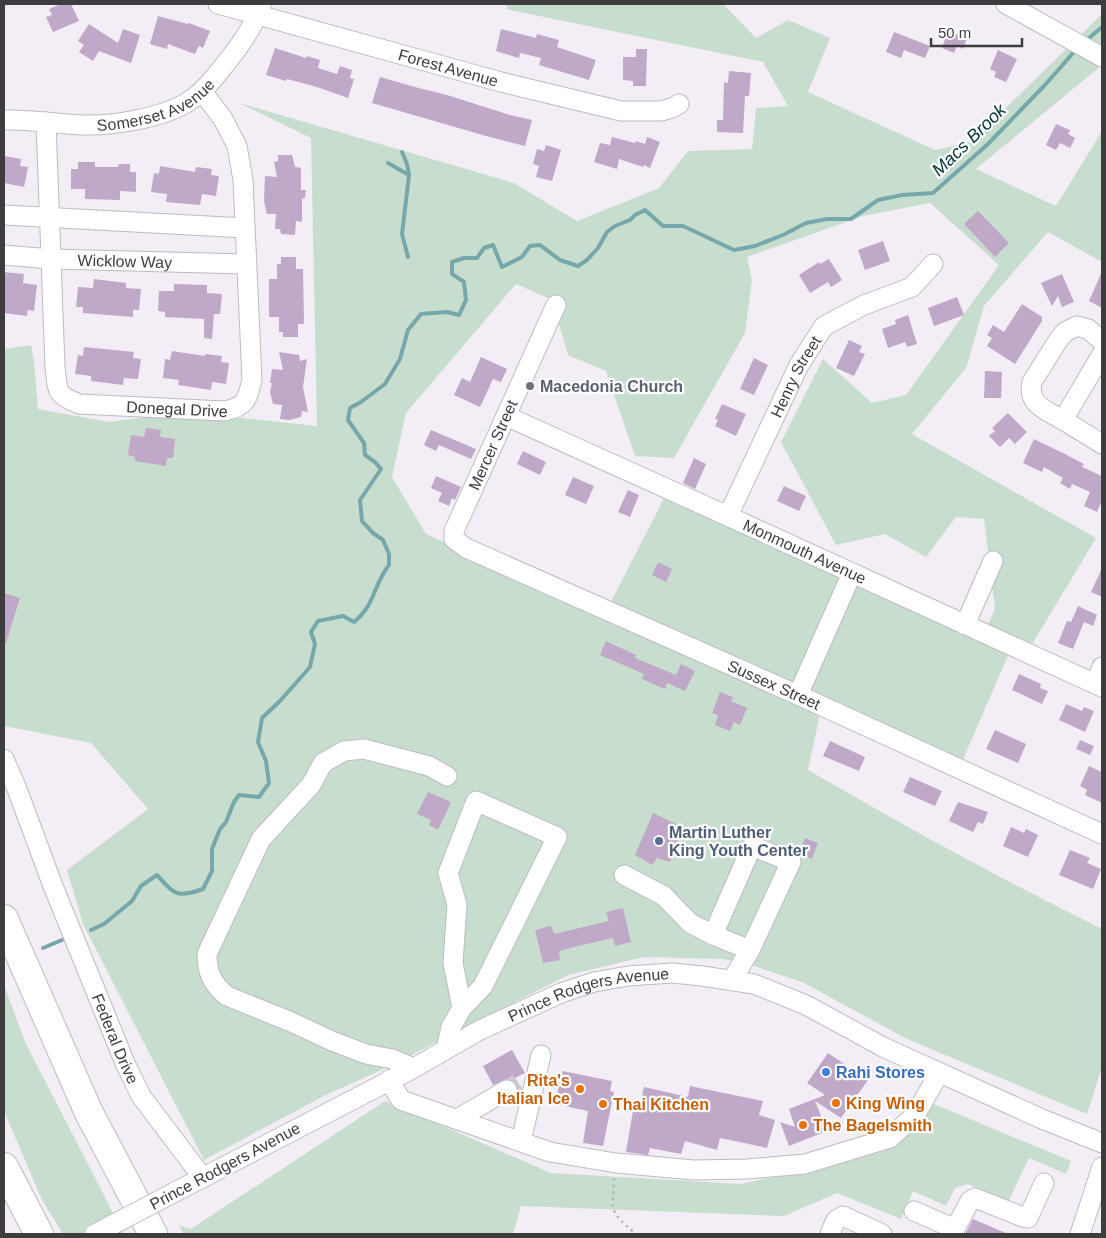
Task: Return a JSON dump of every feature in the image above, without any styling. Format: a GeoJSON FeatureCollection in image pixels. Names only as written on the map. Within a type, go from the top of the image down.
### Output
{"type":"FeatureCollection","features":[{"type":"Feature","properties":{"kind":"highway"},"geometry":{"type":"LineString","coordinates":[[4,919],[89,1113],[153,1234]]}},
{"type":"Feature","properties":{"kind":"highway"},"geometry":{"type":"LineString","coordinates":[[4,1167],[39,1234]]}},
{"type":"Feature","properties":{"kind":"street","name":"Forest Avenue"},"geometry":{"type":"LineString","coordinates":[[218,4],[259,9],[501,82],[621,111],[661,110],[672,108],[679,104]]}},
{"type":"Feature","properties":{"kind":"street"},"geometry":{"type":"LineString","coordinates":[[1006,4],[1102,57]]}},
{"type":"Feature","properties":{"kind":"street","name":"Somerset Avenue"},"geometry":{"type":"LineString","coordinates":[[4,120],[86,125],[133,121],[187,103],[208,87],[239,47],[259,9]]}},
{"type":"Feature","properties":{"kind":"street","name":"Donegal Drive"},"geometry":{"type":"LineString","coordinates":[[46,122],[50,259],[55,367],[58,391],[62,397],[79,404],[224,411],[235,409],[244,404],[252,380],[243,180],[237,146],[223,119],[202,91]]}},
{"type":"Feature","properties":{"kind":"street"},"geometry":{"type":"LineString","coordinates":[[4,215],[245,228]]}},
{"type":"Feature","properties":{"kind":"street","name":"Wicklow Way"},"geometry":{"type":"LineString","coordinates":[[4,255],[50,259],[246,264]]}},
{"type":"Feature","properties":{"kind":"street","name":"Henry Street"},"geometry":{"type":"LineString","coordinates":[[728,516],[799,365],[824,326],[864,305],[912,287],[933,264]]}},
{"type":"Feature","properties":{"kind":"street","name":"Mercer Street"},"geometry":{"type":"LineString","coordinates":[[454,531],[556,305]]}},
{"type":"Feature","properties":{"kind":"street"},"geometry":{"type":"LineString","coordinates":[[1102,341],[1088,329],[1077,326],[1065,332],[1032,382],[1030,391],[1037,405],[1102,444]]}},
{"type":"Feature","properties":{"kind":"street"},"geometry":{"type":"LineString","coordinates":[[1063,420],[1102,354]]}},
{"type":"Feature","properties":{"kind":"street","name":"Monmouth Avenue"},"geometry":{"type":"LineString","coordinates":[[506,416],[965,625],[1100,679]]}},
{"type":"Feature","properties":{"kind":"street","name":"Sussex Street"},"geometry":{"type":"LineString","coordinates":[[454,531],[454,539],[466,548],[1102,834]]}},
{"type":"Feature","properties":{"kind":"street"},"geometry":{"type":"LineString","coordinates":[[965,625],[993,562]]}},
{"type":"Feature","properties":{"kind":"street"},"geometry":{"type":"LineString","coordinates":[[798,696],[852,573]]}},
{"type":"Feature","properties":{"kind":"street"},"geometry":{"type":"LineString","coordinates":[[414,1068],[392,1059],[366,1054],[332,1041],[289,1020],[227,996],[219,989],[208,972],[207,954],[261,839],[311,785],[323,763],[344,751],[364,749],[429,766],[447,776]]}},
{"type":"Feature","properties":{"kind":"street","name":"Federal Drive"},"geometry":{"type":"LineString","coordinates":[[4,759],[125,1063],[141,1096],[203,1178]]}},
{"type":"Feature","properties":{"kind":"street"},"geometry":{"type":"LineString","coordinates":[[446,1049],[450,1027],[462,1008],[483,986],[557,838],[476,801],[448,873],[457,904],[453,962],[462,1008]]}},
{"type":"Feature","properties":{"kind":"street"},"geometry":{"type":"LineString","coordinates":[[713,935],[752,846],[791,862],[750,950],[732,980]]}},
{"type":"Feature","properties":{"kind":"street"},"geometry":{"type":"LineString","coordinates":[[624,875],[664,896],[690,923],[713,935],[750,950]]}},
{"type":"Feature","properties":{"kind":"street","name":"Prince Rodgers Avenue"},"geometry":{"type":"LineString","coordinates":[[95,1234],[414,1068],[509,1016],[561,993],[594,982],[628,976],[672,974],[754,984],[806,1005],[883,1047],[939,1073],[1042,1119],[1102,1143]]}},
{"type":"Feature","properties":{"kind":"street"},"geometry":{"type":"LineString","coordinates":[[522,1142],[541,1055]]}},
{"type":"Feature","properties":{"kind":"street"},"geometry":{"type":"LineString","coordinates":[[389,1080],[401,1100],[550,1152],[616,1163],[694,1170],[747,1169],[805,1164],[890,1138],[916,1114],[939,1073]]}},
{"type":"Feature","properties":{"kind":"street"},"geometry":{"type":"LineString","coordinates":[[457,1119],[537,1074]]}},
{"type":"Feature","properties":{"kind":"street"},"geometry":{"type":"LineString","coordinates":[[1080,1234],[1102,1167]]}},
{"type":"Feature","properties":{"kind":"street"},"geometry":{"type":"LineString","coordinates":[[914,1211],[954,1232],[970,1201],[974,1198],[1023,1218],[1028,1218],[1044,1184]]}},
{"type":"Feature","properties":{"kind":"street"},"geometry":{"type":"LineString","coordinates":[[830,1234],[836,1220],[843,1216],[882,1234]]}},
{"type":"Feature","properties":{"kind":"path"},"geometry":{"type":"LineString","coordinates":[[616,1163],[612,1205],[615,1215],[636,1234]]}},
{"type":"Feature","properties":{"kind":"green space"},"geometry":{"type":"Polygon","coordinates":[[[507,4],[723,4],[756,38],[788,20],[830,38],[808,92],[935,150],[971,142],[1102,14],[1102,65],[976,169],[1056,206],[1102,131],[1102,262],[1048,232],[984,306],[966,368],[912,434],[1096,538],[1025,656],[1010,651],[958,771],[821,709],[808,770],[954,852],[1102,929],[1102,1067],[1087,1114],[907,1039],[802,982],[754,966],[723,959],[644,957],[568,975],[386,1068],[324,1096],[204,1160],[83,924],[67,870],[148,809],[91,743],[4,726],[4,349],[31,345],[38,409],[109,422],[185,412],[317,426],[311,138],[239,103],[514,183],[577,221],[659,188],[688,151],[752,149],[756,108],[788,106],[763,62],[506,9],[507,4]],[[930,203],[863,216],[747,257],[752,280],[745,333],[674,458],[635,456],[606,371],[568,355],[552,300],[516,284],[406,413],[392,477],[426,534],[605,614],[667,492],[982,637],[995,609],[984,519],[956,517],[926,557],[885,534],[836,545],[781,442],[823,359],[872,403],[906,395],[999,265],[930,203]]]}},
{"type":"Feature","properties":{"kind":"green space"},"geometry":{"type":"Polygon","coordinates":[[[4,985],[25,1042],[124,1234],[63,1234],[42,1200],[4,1111],[4,985]]]}},
{"type":"Feature","properties":{"kind":"green space"},"geometry":{"type":"Polygon","coordinates":[[[385,1101],[551,1173],[741,1184],[882,1152],[934,1104],[1071,1161],[1066,1174],[1029,1158],[1008,1202],[968,1184],[955,1188],[946,1206],[913,1191],[901,1219],[837,1193],[784,1216],[521,1206],[513,1234],[184,1234],[179,1226],[191,1229],[385,1101]]]}},
{"type":"Feature","properties":{"kind":"building"},"geometry":{"type":"Polygon","coordinates":[[[61,4],[71,4],[79,21],[53,32],[46,17],[52,15],[49,9],[61,4]]]}},
{"type":"Feature","properties":{"kind":"building"},"geometry":{"type":"Polygon","coordinates":[[[158,16],[189,23],[210,31],[203,48],[199,46],[195,54],[168,44],[167,49],[150,44],[158,16]]]}},
{"type":"Feature","properties":{"kind":"building"},"geometry":{"type":"Polygon","coordinates":[[[89,24],[118,43],[123,29],[140,35],[131,63],[99,51],[93,61],[79,52],[84,45],[78,41],[89,24]]]}},
{"type":"Feature","properties":{"kind":"building"},"geometry":{"type":"Polygon","coordinates":[[[501,29],[536,38],[537,34],[559,40],[557,47],[596,60],[589,80],[539,65],[541,58],[520,53],[519,58],[496,51],[501,29]]]}},
{"type":"Feature","properties":{"kind":"building"},"geometry":{"type":"Polygon","coordinates":[[[948,31],[967,38],[963,49],[957,46],[954,53],[942,48],[948,31]]]}},
{"type":"Feature","properties":{"kind":"building"},"geometry":{"type":"Polygon","coordinates":[[[894,32],[930,46],[925,58],[904,50],[901,58],[886,52],[894,32]]]}},
{"type":"Feature","properties":{"kind":"building"},"geometry":{"type":"Polygon","coordinates":[[[275,48],[306,58],[307,56],[320,60],[318,68],[337,74],[340,66],[352,70],[350,78],[354,79],[348,98],[317,87],[266,75],[275,48]]]}},
{"type":"Feature","properties":{"kind":"building"},"geometry":{"type":"Polygon","coordinates":[[[636,49],[647,49],[646,86],[633,86],[633,81],[623,80],[623,57],[636,57],[636,49]]]}},
{"type":"Feature","properties":{"kind":"building"},"geometry":{"type":"Polygon","coordinates":[[[998,50],[1017,59],[1006,82],[994,77],[996,72],[990,69],[998,50]]]}},
{"type":"Feature","properties":{"kind":"building"},"geometry":{"type":"Polygon","coordinates":[[[729,71],[751,73],[749,96],[745,96],[743,133],[717,132],[717,120],[723,120],[724,82],[728,83],[729,71]]]}},
{"type":"Feature","properties":{"kind":"building"},"geometry":{"type":"Polygon","coordinates":[[[380,77],[532,120],[525,146],[372,103],[380,77]]]}},
{"type":"Feature","properties":{"kind":"building"},"geometry":{"type":"Polygon","coordinates":[[[1056,124],[1070,130],[1068,134],[1075,138],[1070,148],[1060,143],[1056,150],[1046,145],[1056,124]]]}},
{"type":"Feature","properties":{"kind":"building"},"geometry":{"type":"Polygon","coordinates":[[[612,137],[645,144],[647,137],[660,142],[650,168],[619,159],[617,169],[594,162],[600,143],[610,145],[612,137]]]}},
{"type":"Feature","properties":{"kind":"building"},"geometry":{"type":"Polygon","coordinates":[[[546,145],[561,150],[552,181],[536,177],[539,166],[533,164],[537,149],[544,151],[546,145]]]}},
{"type":"Feature","properties":{"kind":"building"},"geometry":{"type":"Polygon","coordinates":[[[278,155],[292,155],[295,167],[301,168],[301,190],[306,190],[305,198],[302,199],[302,222],[296,221],[295,235],[281,234],[280,229],[275,229],[276,214],[267,214],[264,201],[265,176],[277,177],[274,162],[278,161],[278,155]]]}},
{"type":"Feature","properties":{"kind":"building"},"geometry":{"type":"Polygon","coordinates":[[[4,156],[21,159],[20,166],[28,167],[24,187],[4,183],[4,156]]]}},
{"type":"Feature","properties":{"kind":"building"},"geometry":{"type":"Polygon","coordinates":[[[78,162],[95,162],[95,167],[118,167],[119,164],[130,164],[130,172],[136,172],[136,192],[120,191],[120,200],[85,199],[85,189],[71,189],[71,169],[78,169],[78,162]]]}},
{"type":"Feature","properties":{"kind":"building"},"geometry":{"type":"Polygon","coordinates":[[[160,166],[195,172],[196,167],[212,169],[211,175],[219,176],[216,196],[202,194],[200,205],[166,202],[167,194],[151,192],[154,173],[159,174],[160,166]]]}},
{"type":"Feature","properties":{"kind":"building"},"geometry":{"type":"Polygon","coordinates":[[[978,211],[1009,243],[995,257],[964,224],[978,211]]]}},
{"type":"Feature","properties":{"kind":"building"},"geometry":{"type":"Polygon","coordinates":[[[883,241],[890,261],[865,270],[858,250],[883,241]]]}},
{"type":"Feature","properties":{"kind":"building"},"geometry":{"type":"Polygon","coordinates":[[[281,257],[296,257],[296,269],[303,269],[304,324],[298,324],[298,337],[283,337],[283,332],[279,332],[279,317],[269,317],[269,279],[277,279],[277,264],[281,264],[281,257]]]}},
{"type":"Feature","properties":{"kind":"building"},"geometry":{"type":"Polygon","coordinates":[[[829,259],[842,280],[831,287],[828,282],[810,293],[799,275],[819,262],[820,264],[829,259]]]}},
{"type":"Feature","properties":{"kind":"building"},"geometry":{"type":"Polygon","coordinates":[[[1102,271],[1102,308],[1089,301],[1102,271]]]}},
{"type":"Feature","properties":{"kind":"building"},"geometry":{"type":"Polygon","coordinates":[[[4,272],[24,274],[23,283],[37,285],[34,311],[28,310],[27,316],[4,313],[4,272]]]}},
{"type":"Feature","properties":{"kind":"building"},"geometry":{"type":"Polygon","coordinates":[[[1062,274],[1074,302],[1062,307],[1058,296],[1052,306],[1041,283],[1062,274]]]}},
{"type":"Feature","properties":{"kind":"building"},"geometry":{"type":"Polygon","coordinates":[[[94,279],[126,283],[126,288],[141,289],[139,310],[133,310],[133,317],[83,313],[83,307],[76,307],[78,287],[93,288],[94,279]]]}},
{"type":"Feature","properties":{"kind":"building"},"geometry":{"type":"Polygon","coordinates":[[[174,284],[207,285],[207,293],[222,294],[220,314],[214,314],[212,339],[204,338],[204,319],[165,317],[165,312],[158,311],[159,291],[174,291],[174,284]]]}},
{"type":"Feature","properties":{"kind":"building"},"geometry":{"type":"Polygon","coordinates":[[[957,297],[964,315],[934,326],[928,308],[957,297]]]}},
{"type":"Feature","properties":{"kind":"building"},"geometry":{"type":"Polygon","coordinates":[[[1022,304],[1042,317],[1042,321],[1015,364],[987,346],[992,338],[987,335],[993,325],[1004,332],[1022,304]]]}},
{"type":"Feature","properties":{"kind":"building"},"geometry":{"type":"Polygon","coordinates":[[[908,315],[917,344],[907,347],[905,342],[888,348],[882,329],[896,324],[895,320],[908,315]]]}},
{"type":"Feature","properties":{"kind":"building"},"geometry":{"type":"Polygon","coordinates":[[[849,340],[862,346],[859,352],[865,354],[854,376],[836,368],[849,340]]]}},
{"type":"Feature","properties":{"kind":"building"},"geometry":{"type":"Polygon","coordinates":[[[84,347],[134,352],[133,358],[141,359],[138,379],[124,378],[123,385],[91,381],[91,376],[75,374],[78,355],[83,356],[84,347]]]}},
{"type":"Feature","properties":{"kind":"building"},"geometry":{"type":"Polygon","coordinates":[[[172,351],[205,356],[205,354],[222,356],[221,362],[229,363],[226,384],[212,382],[211,390],[178,385],[179,380],[163,378],[165,359],[170,360],[172,351]]]}},
{"type":"Feature","properties":{"kind":"building"},"geometry":{"type":"Polygon","coordinates":[[[279,352],[299,355],[300,361],[307,359],[303,387],[308,412],[302,411],[301,417],[289,420],[280,419],[282,405],[273,404],[270,392],[272,369],[283,370],[279,352]]]}},
{"type":"Feature","properties":{"kind":"building"},"geometry":{"type":"Polygon","coordinates":[[[481,357],[507,369],[501,382],[493,379],[480,407],[454,395],[462,378],[470,382],[481,357]]]}},
{"type":"Feature","properties":{"kind":"building"},"geometry":{"type":"Polygon","coordinates":[[[754,358],[768,365],[754,395],[740,389],[754,358]]]}},
{"type":"Feature","properties":{"kind":"building"},"geometry":{"type":"Polygon","coordinates":[[[985,371],[1002,372],[1001,398],[984,398],[985,371]]]}},
{"type":"Feature","properties":{"kind":"building"},"geometry":{"type":"Polygon","coordinates":[[[722,404],[746,414],[736,436],[715,426],[718,420],[715,419],[722,404]]]}},
{"type":"Feature","properties":{"kind":"building"},"geometry":{"type":"Polygon","coordinates":[[[1008,413],[1027,432],[1015,444],[1009,438],[1000,447],[989,436],[995,431],[992,428],[1008,413]]]}},
{"type":"Feature","properties":{"kind":"building"},"geometry":{"type":"Polygon","coordinates":[[[146,428],[161,430],[160,437],[175,439],[173,458],[167,458],[166,466],[135,461],[135,457],[128,455],[131,435],[144,437],[146,428]]]}},
{"type":"Feature","properties":{"kind":"building"},"geometry":{"type":"Polygon","coordinates":[[[431,430],[476,449],[471,459],[439,445],[436,451],[424,445],[431,430]]]}},
{"type":"Feature","properties":{"kind":"building"},"geometry":{"type":"Polygon","coordinates":[[[1034,439],[1084,464],[1082,467],[1102,476],[1102,500],[1097,512],[1084,506],[1090,492],[1072,484],[1070,489],[1060,483],[1063,478],[1044,467],[1042,472],[1023,463],[1034,439]]]}},
{"type":"Feature","properties":{"kind":"building"},"geometry":{"type":"Polygon","coordinates":[[[523,451],[546,462],[540,475],[517,464],[523,451]]]}},
{"type":"Feature","properties":{"kind":"building"},"geometry":{"type":"Polygon","coordinates":[[[694,458],[706,464],[695,489],[683,483],[694,458]]]}},
{"type":"Feature","properties":{"kind":"building"},"geometry":{"type":"Polygon","coordinates":[[[436,476],[461,487],[455,500],[452,498],[449,506],[438,501],[442,493],[431,488],[436,476]]]}},
{"type":"Feature","properties":{"kind":"building"},"geometry":{"type":"Polygon","coordinates":[[[573,477],[594,486],[586,504],[565,495],[573,477]]]}},
{"type":"Feature","properties":{"kind":"building"},"geometry":{"type":"Polygon","coordinates":[[[784,486],[806,496],[799,511],[777,501],[784,486]]]}},
{"type":"Feature","properties":{"kind":"building"},"geometry":{"type":"Polygon","coordinates":[[[628,490],[639,495],[630,517],[618,512],[628,490]]]}},
{"type":"Feature","properties":{"kind":"building"},"geometry":{"type":"Polygon","coordinates":[[[658,562],[672,569],[666,582],[652,575],[658,562]]]}},
{"type":"Feature","properties":{"kind":"building"},"geometry":{"type":"Polygon","coordinates":[[[1102,568],[1102,597],[1091,592],[1102,568]]]}},
{"type":"Feature","properties":{"kind":"building"},"geometry":{"type":"Polygon","coordinates":[[[4,593],[20,598],[6,643],[4,643],[4,593]]]}},
{"type":"Feature","properties":{"kind":"building"},"geometry":{"type":"Polygon","coordinates":[[[1078,606],[1097,615],[1093,626],[1084,622],[1073,649],[1058,643],[1067,621],[1071,622],[1078,606]]]}},
{"type":"Feature","properties":{"kind":"building"},"geometry":{"type":"Polygon","coordinates":[[[606,641],[636,655],[635,658],[676,675],[681,664],[695,671],[685,691],[667,683],[665,689],[642,679],[644,674],[600,655],[606,641]]]}},
{"type":"Feature","properties":{"kind":"building"},"geometry":{"type":"Polygon","coordinates":[[[1019,674],[1041,684],[1040,688],[1048,691],[1042,704],[1012,690],[1019,674]]]}},
{"type":"Feature","properties":{"kind":"building"},"geometry":{"type":"Polygon","coordinates":[[[720,692],[733,697],[731,701],[747,708],[740,725],[734,722],[730,731],[715,725],[718,715],[712,713],[720,692]]]}},
{"type":"Feature","properties":{"kind":"building"},"geometry":{"type":"Polygon","coordinates":[[[1066,704],[1082,711],[1084,707],[1094,711],[1085,732],[1059,720],[1066,704]]]}},
{"type":"Feature","properties":{"kind":"building"},"geometry":{"type":"Polygon","coordinates":[[[995,730],[1026,744],[1018,763],[986,749],[995,730]]]}},
{"type":"Feature","properties":{"kind":"building"},"geometry":{"type":"Polygon","coordinates":[[[1080,740],[1094,746],[1090,755],[1076,749],[1080,740]]]}},
{"type":"Feature","properties":{"kind":"building"},"geometry":{"type":"Polygon","coordinates":[[[830,741],[865,757],[859,771],[823,756],[830,741]]]}},
{"type":"Feature","properties":{"kind":"building"},"geometry":{"type":"Polygon","coordinates":[[[1089,766],[1102,772],[1102,803],[1085,795],[1087,790],[1080,786],[1089,766]]]}},
{"type":"Feature","properties":{"kind":"building"},"geometry":{"type":"Polygon","coordinates":[[[910,777],[942,791],[935,806],[903,792],[910,777]]]}},
{"type":"Feature","properties":{"kind":"building"},"geometry":{"type":"Polygon","coordinates":[[[428,792],[451,802],[438,830],[429,825],[431,820],[417,814],[428,792]]]}},
{"type":"Feature","properties":{"kind":"building"},"geometry":{"type":"Polygon","coordinates":[[[958,802],[988,812],[983,824],[978,822],[973,832],[949,821],[958,802]]]}},
{"type":"Feature","properties":{"kind":"building","name":"Martin Luther King Youth Center"},"geometry":{"type":"Polygon","coordinates":[[[653,813],[683,827],[670,862],[657,858],[652,865],[635,855],[653,813]]]}},
{"type":"Feature","properties":{"kind":"building"},"geometry":{"type":"Polygon","coordinates":[[[1011,827],[1024,833],[1026,829],[1038,835],[1028,857],[1003,846],[1011,827]]]}},
{"type":"Feature","properties":{"kind":"building"},"geometry":{"type":"Polygon","coordinates":[[[805,838],[818,843],[812,859],[799,853],[805,838]]]}},
{"type":"Feature","properties":{"kind":"building"},"geometry":{"type":"Polygon","coordinates":[[[1070,850],[1090,858],[1087,863],[1101,869],[1093,889],[1059,875],[1070,850]]]}},
{"type":"Feature","properties":{"kind":"building"},"geometry":{"type":"Polygon","coordinates":[[[623,908],[631,942],[615,946],[613,938],[578,946],[559,951],[560,960],[543,963],[535,930],[551,926],[554,934],[609,921],[606,912],[623,908]]]}},
{"type":"Feature","properties":{"kind":"building"},"geometry":{"type":"Polygon","coordinates":[[[512,1050],[525,1073],[515,1078],[522,1089],[518,1091],[516,1084],[507,1079],[493,1085],[483,1066],[512,1050]]]}},
{"type":"Feature","properties":{"kind":"building"},"geometry":{"type":"Polygon","coordinates":[[[828,1053],[868,1080],[841,1118],[815,1101],[827,1131],[789,1146],[780,1122],[795,1127],[789,1109],[825,1095],[807,1083],[828,1053]]]}},
{"type":"Feature","properties":{"kind":"building"},"geometry":{"type":"Polygon","coordinates":[[[562,1071],[612,1081],[610,1091],[614,1092],[603,1146],[583,1143],[588,1111],[555,1104],[562,1071]]]}},
{"type":"Feature","properties":{"kind":"building"},"geometry":{"type":"Polygon","coordinates":[[[690,1086],[763,1101],[759,1115],[775,1120],[767,1148],[720,1138],[717,1150],[685,1141],[681,1154],[650,1148],[648,1155],[626,1152],[635,1099],[641,1100],[644,1087],[688,1097],[690,1086]]]}},
{"type":"Feature","properties":{"kind":"building"},"geometry":{"type":"Polygon","coordinates":[[[973,1219],[1008,1234],[965,1234],[973,1219]]]}},
{"type":"Feature","properties":{"kind":"waterway","name":"Macs Brook"},"geometry":{"type":"LineString","coordinates":[[1088,39],[1102,27]]}},
{"type":"Feature","properties":{"kind":"waterway","name":"Macs Brook"},"geometry":{"type":"LineString","coordinates":[[91,930],[104,924],[132,901],[141,886],[157,875],[168,887],[177,893],[182,894],[203,889],[212,871],[212,849],[234,802],[239,795],[259,797],[269,783],[266,761],[258,742],[262,718],[310,667],[315,644],[311,632],[318,621],[343,616],[354,622],[371,601],[389,565],[389,554],[383,540],[373,533],[362,521],[360,500],[381,469],[365,455],[364,443],[348,420],[350,408],[385,384],[400,359],[408,330],[421,314],[447,312],[459,315],[466,300],[464,282],[452,274],[452,262],[464,258],[477,258],[484,248],[493,245],[502,267],[522,257],[530,246],[540,245],[560,260],[578,266],[587,260],[598,248],[607,232],[645,210],[663,226],[683,226],[734,250],[755,246],[806,223],[827,219],[851,219],[878,200],[902,195],[933,193],[988,144],[1074,52]]}},
{"type":"Feature","properties":{"kind":"waterway"},"geometry":{"type":"LineString","coordinates":[[402,152],[409,175],[402,234],[408,257]]}},
{"type":"Feature","properties":{"kind":"waterway"},"geometry":{"type":"LineString","coordinates":[[388,163],[409,175]]}},
{"type":"Feature","properties":{"kind":"waterway","name":"Macs Brook"},"geometry":{"type":"LineString","coordinates":[[43,948],[62,940]]}},
{"type":"Feature","properties":{"kind":"tunnel"},"geometry":{"type":"LineString","coordinates":[[507,1090],[518,1083]]}},
{"type":"Feature","properties":{"kind":"place","name":"Macedonia Church"},"geometry":{"type":"Point","coordinates":[530,386]}},
{"type":"Feature","properties":{"kind":"place","name":"Martin Luther King Youth Center"},"geometry":{"type":"Point","coordinates":[659,841]}},
{"type":"Feature","properties":{"kind":"place","name":"Rahi Stores"},"geometry":{"type":"Point","coordinates":[826,1072]}},
{"type":"Feature","properties":{"kind":"place","name":"Rita's Italian Ice"},"geometry":{"type":"Point","coordinates":[580,1089]}},
{"type":"Feature","properties":{"kind":"place","name":"King Wing"},"geometry":{"type":"Point","coordinates":[836,1103]}},
{"type":"Feature","properties":{"kind":"place","name":"Thai Kitchen"},"geometry":{"type":"Point","coordinates":[603,1104]}},
{"type":"Feature","properties":{"kind":"place","name":"The Bagelsmith"},"geometry":{"type":"Point","coordinates":[803,1125]}}]}
